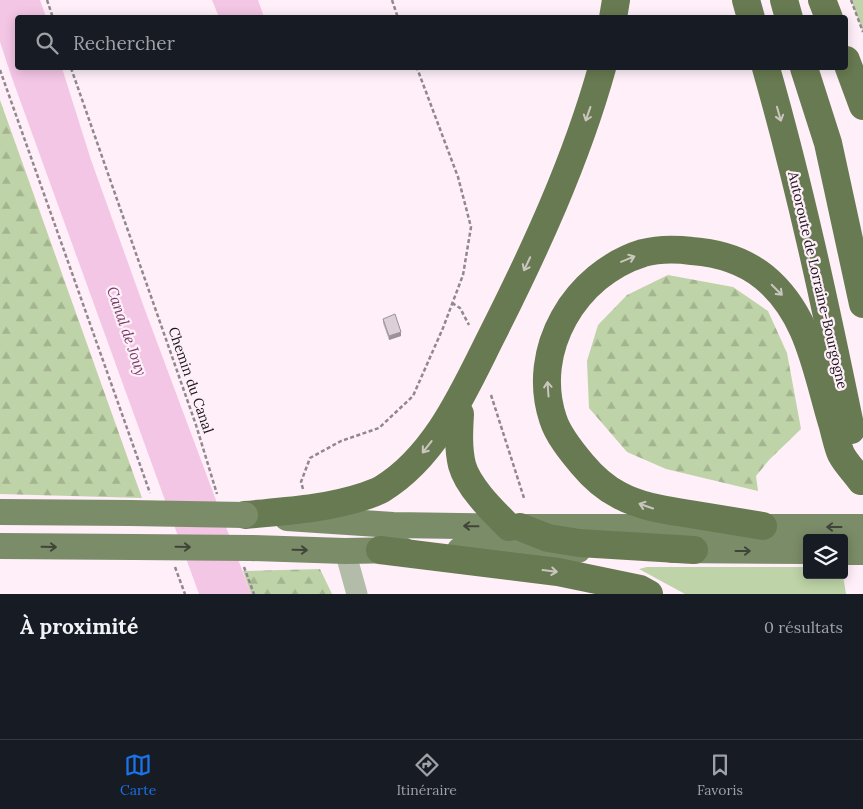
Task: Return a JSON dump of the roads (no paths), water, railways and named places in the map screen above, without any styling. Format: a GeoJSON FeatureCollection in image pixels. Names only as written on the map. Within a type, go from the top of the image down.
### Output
{"type":"FeatureCollection","features":[{"type":"Feature","properties":{"kind":"highway"},"geometry":{"type":"LineString","coordinates":[[614,15],[616,0]]}},
{"type":"Feature","properties":{"kind":"highway"},"geometry":{"type":"LineString","coordinates":[[746,0],[750,15]]}},
{"type":"Feature","properties":{"kind":"highway"},"geometry":{"type":"LineString","coordinates":[[784,0],[788,15]]}},
{"type":"Feature","properties":{"kind":"highway"},"geometry":{"type":"LineString","coordinates":[[822,0],[828,15]]}},
{"type":"Feature","properties":{"kind":"highway"},"geometry":{"type":"LineString","coordinates":[[848,65],[863,106]]}},
{"type":"Feature","properties":{"kind":"highway"},"geometry":{"type":"LineString","coordinates":[[245,515],[309,509],[346,502],[381,490],[411,467],[439,431],[463,391],[534,249],[561,187],[589,113],[601,70]]}},
{"type":"Feature","properties":{"kind":"highway","name":"Autoroute de Lorraine-Bourgogne"},"geometry":{"type":"LineString","coordinates":[[767,70],[785,135],[816,268],[862,488]]}},
{"type":"Feature","properties":{"kind":"highway"},"geometry":{"type":"LineString","coordinates":[[805,70],[863,258]]}},
{"type":"Feature","properties":{"kind":"highway"},"geometry":{"type":"LineString","coordinates":[[828,143],[863,304]]}},
{"type":"Feature","properties":{"kind":"highway"},"geometry":{"type":"LineString","coordinates":[[763,526],[650,508],[619,495],[592,476],[570,450],[553,420],[547,372],[562,320],[576,298],[594,279],[618,263],[644,252],[695,251],[712,253],[739,261],[763,276],[782,294],[798,316],[814,359],[841,454],[862,488]]}},
{"type":"Feature","properties":{"kind":"highway"},"geometry":{"type":"LineString","coordinates":[[460,414],[459,443],[463,467],[477,494],[514,527],[548,538],[579,543],[694,550]]}},
{"type":"Feature","properties":{"kind":"highway"},"geometry":{"type":"LineString","coordinates":[[380,550],[558,572],[640,589],[649,594]]}},
{"type":"Feature","properties":{"kind":"main road"},"geometry":{"type":"LineString","coordinates":[[0,512],[141,507],[392,525],[514,527],[763,526],[803,538]]}},
{"type":"Feature","properties":{"kind":"main road"},"geometry":{"type":"LineString","coordinates":[[830,534],[863,527]]}},
{"type":"Feature","properties":{"kind":"main road"},"geometry":{"type":"LineString","coordinates":[[0,546],[134,547],[248,557],[380,550],[694,550],[803,539]]}},
{"type":"Feature","properties":{"kind":"main road"},"geometry":{"type":"LineString","coordinates":[[848,552],[863,552]]}},
{"type":"Feature","properties":{"kind":"lane"},"geometry":{"type":"LineString","coordinates":[[345,551],[357,594]]}},
{"type":"Feature","properties":{"kind":"water","name":"Canal de Jouy"},"geometry":{"type":"Polygon","coordinates":[[[0,0],[40,0],[45,15],[15,15],[15,70],[63,70],[91,160],[251,594],[199,594],[0,42],[0,0]]]}},
{"type":"Feature","properties":{"kind":"water"},"geometry":{"type":"Polygon","coordinates":[[[212,0],[258,0],[263,15],[218,15],[212,0]]]}}]}
